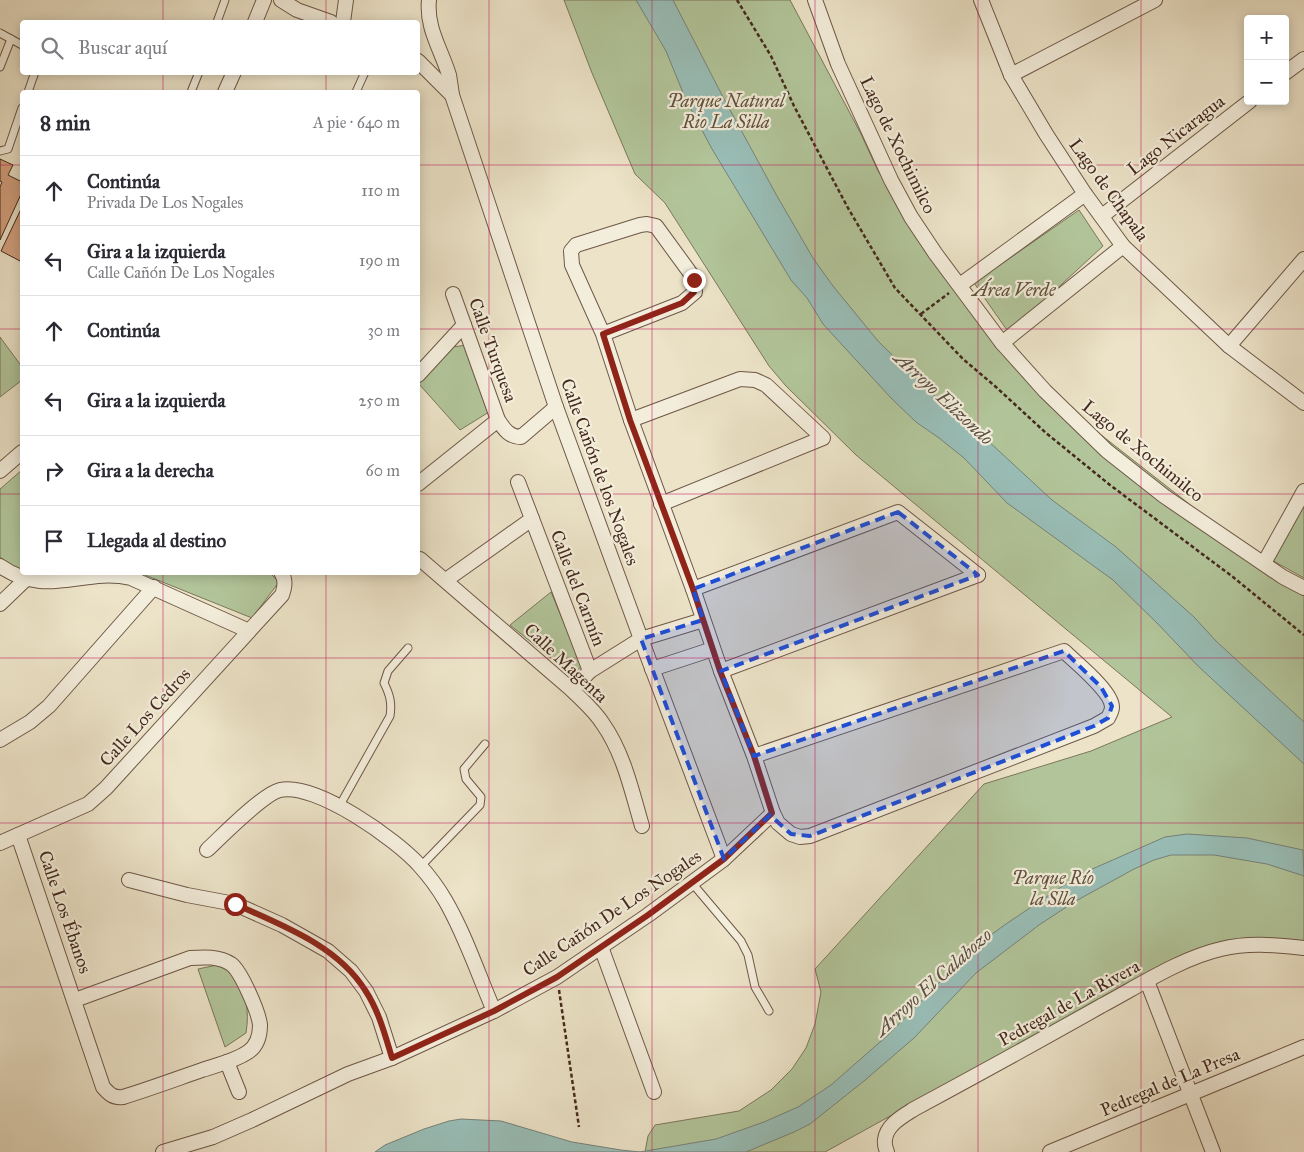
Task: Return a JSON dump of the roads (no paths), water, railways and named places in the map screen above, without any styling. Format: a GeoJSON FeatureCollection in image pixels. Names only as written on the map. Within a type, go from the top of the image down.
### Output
{"type":"FeatureCollection","features":[{"type":"Feature","properties":{"kind":"street"},"geometry":{"type":"LineString","coordinates":[[256,20],[264,0]]}},
{"type":"Feature","properties":{"kind":"street"},"geometry":{"type":"LineString","coordinates":[[280,0],[297,10],[325,20]]}},
{"type":"Feature","properties":{"kind":"street"},"geometry":{"type":"LineString","coordinates":[[343,20],[346,0]]}},
{"type":"Feature","properties":{"kind":"street","name":"Calle Cañón de los Nogales"},"geometry":{"type":"LineString","coordinates":[[429,0],[428,10],[431,28],[449,75],[452,94],[556,407],[724,859]]}},
{"type":"Feature","properties":{"kind":"street","name":"Lago de Xochimilco"},"geometry":{"type":"LineString","coordinates":[[815,0],[838,64],[891,180],[922,233],[1002,342],[1045,391],[1107,451],[1164,496],[1284,577],[1304,588]]}},
{"type":"Feature","properties":{"kind":"street","name":"Lago de Chapala"},"geometry":{"type":"LineString","coordinates":[[981,0],[1011,75],[1085,194],[1123,246],[1229,346],[1304,403]]}},
{"type":"Feature","properties":{"kind":"street"},"geometry":{"type":"LineString","coordinates":[[1011,75],[1155,0]]}},
{"type":"Feature","properties":{"kind":"street"},"geometry":{"type":"LineString","coordinates":[[1289,71],[1304,59]]}},
{"type":"Feature","properties":{"kind":"street","name":"Calle Cañón de los Nogales"},"geometry":{"type":"LineString","coordinates":[[420,63],[452,94]]}},
{"type":"Feature","properties":{"kind":"street"},"geometry":{"type":"LineString","coordinates":[[227,90],[233,75]]}},
{"type":"Feature","properties":{"kind":"street","name":"Lago Nicaragua"},"geometry":{"type":"LineString","coordinates":[[1102,216],[1245,105]]}},
{"type":"Feature","properties":{"kind":"street"},"geometry":{"type":"LineString","coordinates":[[960,285],[1085,194]]}},
{"type":"Feature","properties":{"kind":"street"},"geometry":{"type":"LineString","coordinates":[[603,334],[682,303],[694,292],[694,280],[691,274],[656,226],[640,225],[576,245],[571,252],[572,265],[603,334],[630,420],[693,589],[720,671],[754,756],[772,813],[778,823],[791,834],[800,837],[810,836],[1099,724],[1108,718],[1112,706],[1111,701],[1101,687],[1064,651],[754,756]]}},
{"type":"Feature","properties":{"kind":"street"},"geometry":{"type":"LineString","coordinates":[[1002,342],[1123,246]]}},
{"type":"Feature","properties":{"kind":"street"},"geometry":{"type":"LineString","coordinates":[[1229,346],[1304,259]]}},
{"type":"Feature","properties":{"kind":"street","name":"Calle Turquesa"},"geometry":{"type":"LineString","coordinates":[[452,294],[498,420],[508,433],[519,437],[556,407]]}},
{"type":"Feature","properties":{"kind":"street"},"geometry":{"type":"LineString","coordinates":[[420,372],[464,325]]}},
{"type":"Feature","properties":{"kind":"street"},"geometry":{"type":"LineString","coordinates":[[630,420],[729,382],[747,379],[756,380],[766,385],[823,438],[661,504]]}},
{"type":"Feature","properties":{"kind":"street","name":"Calle Turquesa"},"geometry":{"type":"LineString","coordinates":[[420,482],[498,420]]}},
{"type":"Feature","properties":{"kind":"street"},"geometry":{"type":"LineString","coordinates":[[0,471],[20,454]]}},
{"type":"Feature","properties":{"kind":"street","name":"Calle del Carmín"},"geometry":{"type":"LineString","coordinates":[[518,482],[590,671]]}},
{"type":"Feature","properties":{"kind":"street"},"geometry":{"type":"LineString","coordinates":[[1264,563],[1304,491]]}},
{"type":"Feature","properties":{"kind":"street"},"geometry":{"type":"LineString","coordinates":[[693,589],[898,512],[978,575],[720,671]]}},
{"type":"Feature","properties":{"kind":"street"},"geometry":{"type":"LineString","coordinates":[[446,580],[532,519]]}},
{"type":"Feature","properties":{"kind":"street","name":"Calle Magenta"},"geometry":{"type":"LineString","coordinates":[[420,559],[572,690],[594,712],[613,741],[626,773],[642,826]]}},
{"type":"Feature","properties":{"kind":"street"},"geometry":{"type":"LineString","coordinates":[[0,566],[11,573],[39,582],[59,582],[103,575]]}},
{"type":"Feature","properties":{"kind":"street"},"geometry":{"type":"LineString","coordinates":[[120,575],[154,587],[249,631]]}},
{"type":"Feature","properties":{"kind":"street","name":"Calle Los Cedros"},"geometry":{"type":"LineString","coordinates":[[0,843],[88,804],[106,788],[282,594],[285,587],[283,576]]}},
{"type":"Feature","properties":{"kind":"street"},"geometry":{"type":"LineString","coordinates":[[0,604],[26,579]]}},
{"type":"Feature","properties":{"kind":"street"},"geometry":{"type":"LineString","coordinates":[[0,740],[30,722],[49,706],[154,587]]}},
{"type":"Feature","properties":{"kind":"street"},"geometry":{"type":"LineString","coordinates":[[572,690],[590,671],[641,639],[704,620]]}},
{"type":"Feature","properties":{"kind":"street"},"geometry":{"type":"LineString","coordinates":[[652,669],[713,649]]}},
{"type":"Feature","properties":{"kind":"street"},"geometry":{"type":"LineString","coordinates":[[207,850],[232,826],[270,795],[280,790],[305,792],[340,805],[379,832],[420,867],[444,900],[494,1011]]}},
{"type":"Feature","properties":{"kind":"street","name":"Calle Cañón De Los Nogales"},"geometry":{"type":"LineString","coordinates":[[163,1152],[213,1137],[348,1074],[392,1058],[494,1011],[557,977],[724,859],[772,813]]}},
{"type":"Feature","properties":{"kind":"street","name":"Calle Los Ébanos"},"geometry":{"type":"LineString","coordinates":[[18,835],[103,1087],[112,1096],[123,1097],[134,1094],[227,1062],[248,1052],[256,1045],[259,1034],[260,1023],[241,974],[222,959],[209,957],[190,958],[75,1000]]}},
{"type":"Feature","properties":{"kind":"street"},"geometry":{"type":"LineString","coordinates":[[129,880],[187,895],[235,904],[282,925],[328,951],[351,971],[366,990],[379,1017],[392,1058]]}},
{"type":"Feature","properties":{"kind":"street","name":"Pedregal de La Rivera"},"geometry":{"type":"LineString","coordinates":[[887,1152],[885,1140],[889,1128],[908,1113],[1147,981],[1187,961],[1218,949],[1241,944],[1304,948]]}},
{"type":"Feature","properties":{"kind":"street"},"geometry":{"type":"LineString","coordinates":[[602,947],[654,1092]]}},
{"type":"Feature","properties":{"kind":"street"},"geometry":{"type":"LineString","coordinates":[[1147,981],[1213,1152]]}},
{"type":"Feature","properties":{"kind":"street","name":"Pedregal de La Presa"},"geometry":{"type":"LineString","coordinates":[[1050,1152],[1304,1047]]}},
{"type":"Feature","properties":{"kind":"street"},"geometry":{"type":"LineString","coordinates":[[227,1062],[240,1092]]}},
{"type":"Feature","properties":{"kind":"lane"},"geometry":{"type":"LineString","coordinates":[[218,20],[225,0]]}},
{"type":"Feature","properties":{"kind":"lane"},"geometry":{"type":"LineString","coordinates":[[0,33],[20,44]]}},
{"type":"Feature","properties":{"kind":"lane"},"geometry":{"type":"LineString","coordinates":[[0,67],[10,39]]}},
{"type":"Feature","properties":{"kind":"lane"},"geometry":{"type":"LineString","coordinates":[[29,90],[34,75]]}},
{"type":"Feature","properties":{"kind":"lane"},"geometry":{"type":"LineString","coordinates":[[192,90],[198,75]]}},
{"type":"Feature","properties":{"kind":"lane"},"geometry":{"type":"LineString","coordinates":[[357,90],[364,75]]}},
{"type":"Feature","properties":{"kind":"lane"},"geometry":{"type":"LineString","coordinates":[[0,151],[8,149],[20,114]]}},
{"type":"Feature","properties":{"kind":"lane"},"geometry":{"type":"LineString","coordinates":[[340,805],[390,716],[392,706],[390,695],[384,683],[388,671],[408,648]]}},
{"type":"Feature","properties":{"kind":"lane"},"geometry":{"type":"LineString","coordinates":[[420,867],[480,805],[481,797],[466,779],[464,769],[485,744]]}},
{"type":"Feature","properties":{"kind":"lane"},"geometry":{"type":"LineString","coordinates":[[692,883],[741,941],[748,956],[755,987],[769,1011]]}},
{"type":"Feature","properties":{"kind":"water"},"geometry":{"type":"Polygon","coordinates":[[[636,0],[673,0],[723,97],[813,258],[833,286],[878,341],[928,390],[986,439],[1052,500],[1116,547],[1194,617],[1216,641],[1304,722],[1304,764],[1198,666],[1113,580],[1007,503],[964,458],[916,422],[891,398],[823,324],[807,298],[791,280],[712,149],[686,100],[666,51],[636,0]]]}},
{"type":"Feature","properties":{"kind":"water"},"geometry":{"type":"Polygon","coordinates":[[[1187,834],[1247,838],[1303,850],[1304,876],[1267,864],[1214,855],[1171,855],[1134,869],[1074,902],[1039,925],[976,973],[914,1038],[810,1124],[746,1152],[640,1152],[716,1139],[764,1122],[798,1107],[831,1085],[888,1035],[974,947],[1073,879],[1090,870],[1165,837],[1187,834]]]}},
{"type":"Feature","properties":{"kind":"water"},"geometry":{"type":"Polygon","coordinates":[[[461,1119],[501,1121],[572,1142],[640,1152],[375,1152],[385,1145],[424,1129],[461,1119]]]}},
{"type":"Feature","properties":{"kind":"park label","name":"Parque Natural Rio La Silla"},"geometry":{"type":"Point","coordinates":[726,111]}},
{"type":"Feature","properties":{"kind":"park label","name":"Área Verde"},"geometry":{"type":"Point","coordinates":[1014,290]}},
{"type":"Feature","properties":{"kind":"park label","name":"Parque Río la Slla"},"geometry":{"type":"Point","coordinates":[1053,888]}},
{"type":"Feature","properties":{"kind":"water label","name":"Arroyo Elizondo"},"geometry":{"type":"Point","coordinates":[944,398]}},
{"type":"Feature","properties":{"kind":"water label","name":"Arroyo El Calabozo"},"geometry":{"type":"Point","coordinates":[933,982]}}]}
